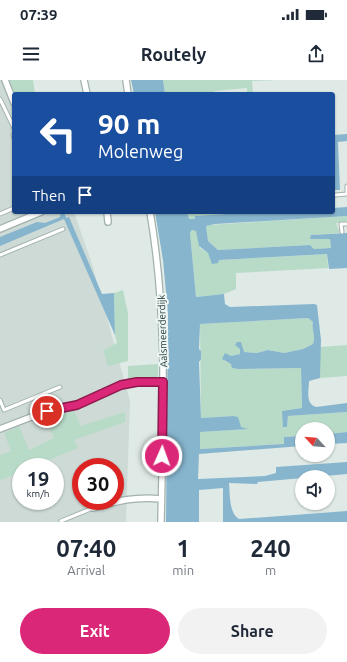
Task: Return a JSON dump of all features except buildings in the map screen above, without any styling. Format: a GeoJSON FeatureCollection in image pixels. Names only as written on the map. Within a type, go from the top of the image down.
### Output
{"type":"FeatureCollection","features":[{"type":"Feature","properties":{"kind":"street"},"geometry":{"type":"LineString","coordinates":[[5,80],[12,97]]}},
{"type":"Feature","properties":{"kind":"street"},"geometry":{"type":"LineString","coordinates":[[84,80],[86,92]]}},
{"type":"Feature","properties":{"kind":"street"},"geometry":{"type":"LineString","coordinates":[[126,80],[128,92]]}},
{"type":"Feature","properties":{"kind":"street"},"geometry":{"type":"LineString","coordinates":[[0,229],[36,214]]}},
{"type":"Feature","properties":{"kind":"street"},"geometry":{"type":"LineString","coordinates":[[107,214],[108,222]]}},
{"type":"Feature","properties":{"kind":"street","name":"Aalsmeerderdijk"},"geometry":{"type":"LineString","coordinates":[[150,214],[162,304],[163,382],[161,522]]}},
{"type":"Feature","properties":{"kind":"street"},"geometry":{"type":"LineString","coordinates":[[0,429],[47,411],[77,405],[121,385],[137,382],[163,382]]}},
{"type":"Feature","properties":{"kind":"street"},"geometry":{"type":"LineString","coordinates":[[124,499],[144,497],[161,499]]}},
{"type":"Feature","properties":{"kind":"lane"},"geometry":{"type":"LineString","coordinates":[[0,99],[12,124]]}},
{"type":"Feature","properties":{"kind":"lane"},"geometry":{"type":"LineString","coordinates":[[335,195],[347,194],[347,186]]}},
{"type":"Feature","properties":{"kind":"lane"},"geometry":{"type":"LineString","coordinates":[[0,214],[12,209]]}},
{"type":"Feature","properties":{"kind":"lane"},"geometry":{"type":"LineString","coordinates":[[342,232],[341,224],[347,224]]}},
{"type":"Feature","properties":{"kind":"lane"},"geometry":{"type":"LineString","coordinates":[[0,255],[63,229]]}},
{"type":"Feature","properties":{"kind":"lane"},"geometry":{"type":"LineString","coordinates":[[0,400],[4,410],[60,388]]}},
{"type":"Feature","properties":{"kind":"lane"},"geometry":{"type":"LineString","coordinates":[[62,521],[88,510]]}},
{"type":"Feature","properties":{"kind":"shaded area"},"geometry":{"type":"Polygon","coordinates":[[[0,80],[29,80],[33,92],[12,92],[12,214],[75,214],[92,264],[130,401],[126,522],[0,522],[0,80]]]}},
{"type":"Feature","properties":{"kind":"green space"},"geometry":{"type":"Polygon","coordinates":[[[9,80],[33,80],[35,92],[13,92],[9,80]]]}},
{"type":"Feature","properties":{"kind":"green space"},"geometry":{"type":"Polygon","coordinates":[[[163,80],[278,80],[252,81],[253,92],[247,92],[247,88],[214,92],[165,92],[163,80]]]}},
{"type":"Feature","properties":{"kind":"green space"},"geometry":{"type":"Polygon","coordinates":[[[187,214],[226,214],[195,216],[195,219],[188,219],[187,214]]]}},
{"type":"Feature","properties":{"kind":"green space"},"geometry":{"type":"Polygon","coordinates":[[[347,216],[347,222],[336,223],[340,233],[311,235],[311,239],[330,239],[331,248],[314,249],[310,245],[218,250],[208,241],[206,226],[208,225],[347,216]]]}},
{"type":"Feature","properties":{"kind":"green space"},"geometry":{"type":"Polygon","coordinates":[[[194,229],[197,231],[200,248],[219,260],[327,254],[328,268],[236,273],[236,289],[224,294],[196,297],[190,233],[194,229]]]}},
{"type":"Feature","properties":{"kind":"green space"},"geometry":{"type":"Polygon","coordinates":[[[123,290],[128,313],[128,361],[108,366],[103,350],[117,343],[115,335],[114,293],[123,290]]]}},
{"type":"Feature","properties":{"kind":"green space"},"geometry":{"type":"Polygon","coordinates":[[[308,318],[313,322],[313,344],[303,349],[284,353],[268,350],[257,353],[243,352],[240,349],[240,354],[231,356],[224,361],[232,364],[232,368],[238,369],[301,368],[302,408],[283,411],[287,427],[288,416],[347,412],[347,432],[335,433],[335,422],[295,422],[295,436],[284,437],[285,444],[200,449],[200,432],[246,429],[241,427],[233,416],[201,418],[200,324],[308,318]]]}},
{"type":"Feature","properties":{"kind":"green space"},"geometry":{"type":"Polygon","coordinates":[[[347,345],[347,376],[320,378],[320,347],[347,345]]]}},
{"type":"Feature","properties":{"kind":"green space"},"geometry":{"type":"Polygon","coordinates":[[[158,364],[158,379],[128,381],[128,366],[158,364]]]}},
{"type":"Feature","properties":{"kind":"green space"},"geometry":{"type":"Polygon","coordinates":[[[74,411],[81,426],[125,412],[125,422],[74,440],[78,448],[54,458],[12,458],[12,475],[0,480],[0,455],[11,451],[4,433],[19,426],[29,450],[54,438],[44,417],[74,411]]]}},
{"type":"Feature","properties":{"kind":"water"},"geometry":{"type":"Polygon","coordinates":[[[131,80],[163,80],[165,92],[134,92],[131,80]]]}},
{"type":"Feature","properties":{"kind":"water"},"geometry":{"type":"Polygon","coordinates":[[[347,134],[347,141],[338,142],[340,190],[335,190],[335,135],[347,134]]]}},
{"type":"Feature","properties":{"kind":"water"},"geometry":{"type":"Polygon","coordinates":[[[347,207],[347,216],[215,224],[206,226],[208,241],[218,250],[310,245],[314,249],[331,248],[330,239],[310,239],[311,235],[347,233],[347,268],[329,269],[327,254],[219,260],[218,263],[212,264],[208,253],[199,246],[196,231],[192,230],[190,233],[196,297],[224,294],[225,304],[230,307],[317,305],[321,340],[320,378],[309,381],[309,400],[310,403],[316,407],[347,403],[347,412],[288,416],[287,427],[283,427],[282,411],[302,408],[301,368],[238,369],[232,368],[231,364],[222,359],[225,353],[231,356],[240,354],[240,349],[235,345],[237,342],[241,342],[244,352],[257,353],[268,350],[284,353],[303,349],[313,344],[314,341],[313,322],[308,318],[200,324],[199,349],[201,351],[201,359],[199,362],[201,418],[238,417],[241,427],[248,429],[200,432],[200,449],[284,444],[284,437],[295,436],[295,447],[199,454],[198,479],[265,476],[276,473],[276,467],[347,462],[347,474],[335,475],[335,470],[295,470],[295,479],[258,482],[257,484],[229,483],[233,513],[239,519],[347,511],[347,522],[223,522],[223,488],[199,490],[199,522],[166,522],[168,314],[163,260],[155,214],[188,214],[189,219],[195,219],[195,216],[226,214],[335,214],[335,208],[347,207]]]}},
{"type":"Feature","properties":{"kind":"water"},"geometry":{"type":"Polygon","coordinates":[[[61,214],[65,214],[66,218],[69,217],[102,294],[114,293],[115,335],[64,219],[0,246],[0,237],[37,222],[45,223],[60,217],[61,214]]]}},
{"type":"Feature","properties":{"kind":"water"},"geometry":{"type":"Polygon","coordinates":[[[347,432],[347,443],[335,444],[335,433],[347,432]]]}},
{"type":"Feature","properties":{"kind":"route"},"geometry":{"type":"LineString","coordinates":[[47,411],[77,405],[121,385],[137,382],[163,382],[162,456]]}}]}
